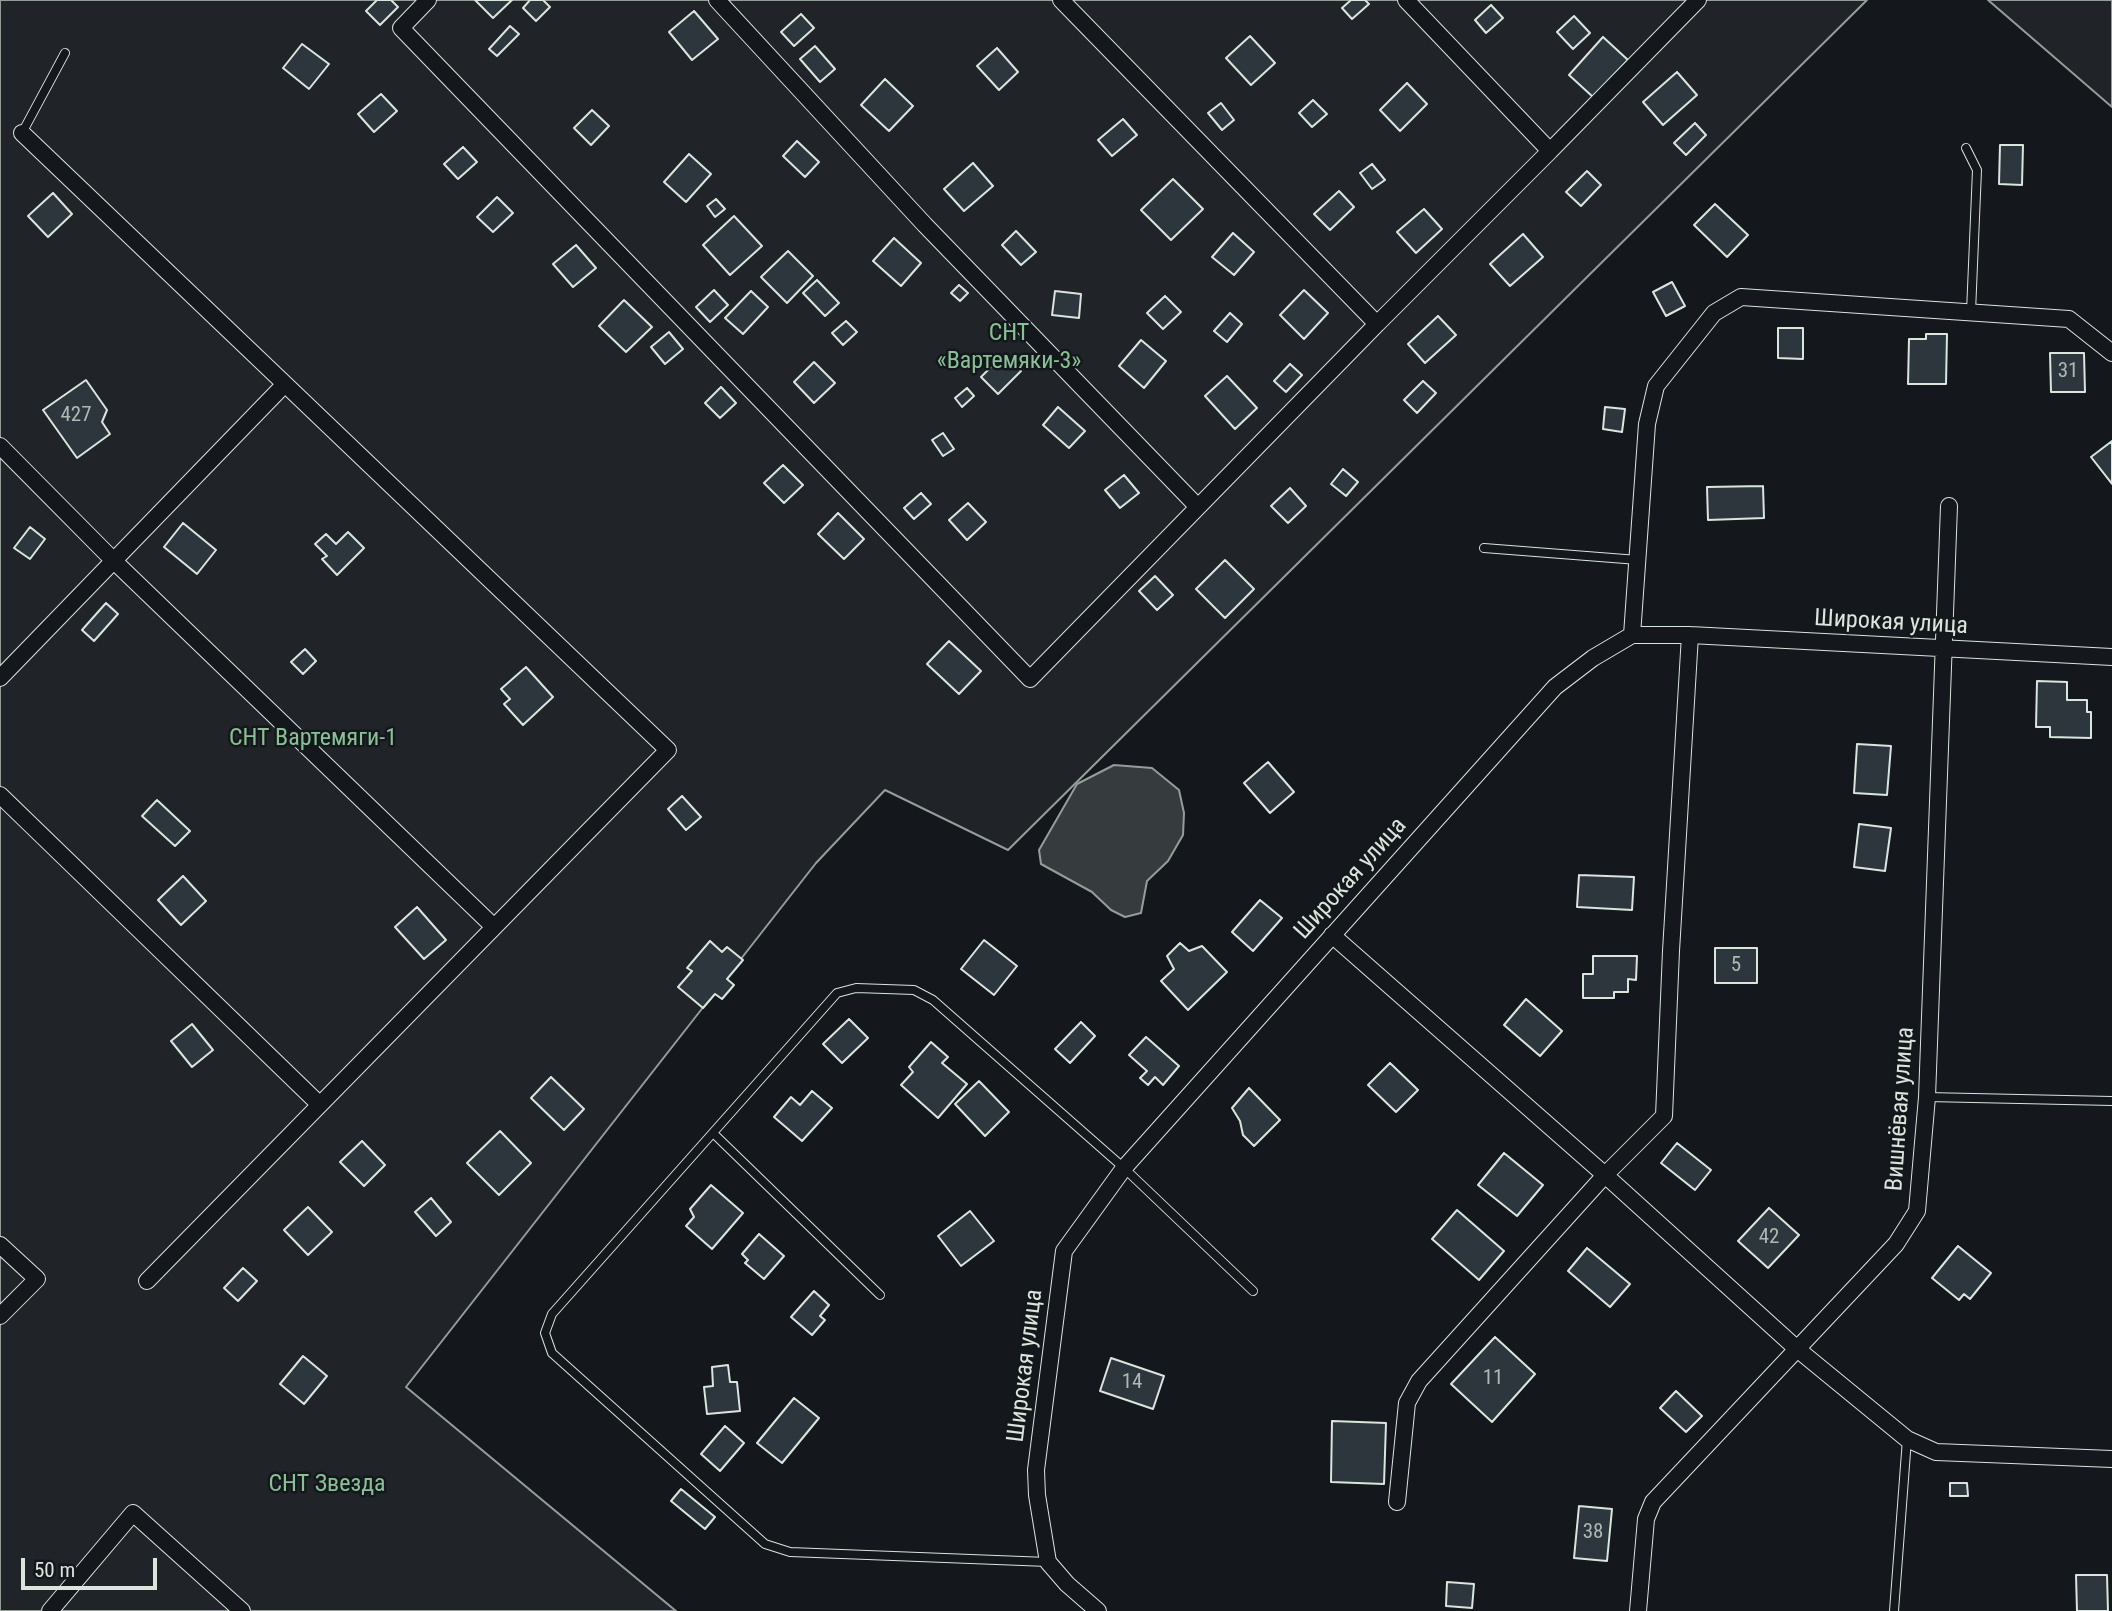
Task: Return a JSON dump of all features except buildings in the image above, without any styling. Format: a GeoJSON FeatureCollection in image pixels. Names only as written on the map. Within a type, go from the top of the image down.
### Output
{"type":"FeatureCollection","features":[{"type":"Feature","properties":{"kind":"street"},"geometry":{"type":"LineString","coordinates":[[428,0],[401,28],[1030,679],[1196,505],[1698,0]]}},
{"type":"Feature","properties":{"kind":"street"},"geometry":{"type":"LineString","coordinates":[[717,0],[925,225],[1196,505]]}},
{"type":"Feature","properties":{"kind":"street"},"geometry":{"type":"LineString","coordinates":[[1061,0],[1377,324]]}},
{"type":"Feature","properties":{"kind":"street"},"geometry":{"type":"LineString","coordinates":[[1406,0],[1550,151]]}},
{"type":"Feature","properties":{"kind":"street"},"geometry":{"type":"LineString","coordinates":[[22,133],[668,750],[147,1281]]}},
{"type":"Feature","properties":{"kind":"street"},"geometry":{"type":"LineString","coordinates":[[1632,635],[1647,424],[1656,386],[1714,313],[1741,297],[2069,319],[2112,353]]}},
{"type":"Feature","properties":{"kind":"street"},"geometry":{"type":"LineString","coordinates":[[0,678],[285,384]]}},
{"type":"Feature","properties":{"kind":"street"},"geometry":{"type":"LineString","coordinates":[[0,446],[114,561],[494,926]]}},
{"type":"Feature","properties":{"kind":"street","name":"Вишнёвая улица"},"geometry":{"type":"LineString","coordinates":[[1638,1611],[1646,1519],[1653,1502],[1896,1244],[1917,1211],[1927,1097],[1941,649],[1949,506]]}},
{"type":"Feature","properties":{"kind":"street","name":"Широкая улица"},"geometry":{"type":"LineString","coordinates":[[1048,1562],[1037,1470],[1059,1274],[1064,1251],[1124,1168],[1555,687],[1593,658],[1632,635],[1690,635],[2112,657]]}},
{"type":"Feature","properties":{"kind":"street"},"geometry":{"type":"LineString","coordinates":[[1397,1502],[1407,1403],[1419,1381],[1605,1175],[1664,1116],[1671,937],[1690,635]]}},
{"type":"Feature","properties":{"kind":"street"},"geometry":{"type":"LineString","coordinates":[[0,795],[319,1104]]}},
{"type":"Feature","properties":{"kind":"street"},"geometry":{"type":"LineString","coordinates":[[1332,935],[1605,1175],[1796,1348],[1907,1439],[1936,1452],[2112,1459]]}},
{"type":"Feature","properties":{"kind":"street"},"geometry":{"type":"LineString","coordinates":[[0,1245],[37,1279],[0,1316]]}},
{"type":"Feature","properties":{"kind":"street"},"geometry":{"type":"LineString","coordinates":[[50,1611],[133,1514],[242,1611]]}},
{"type":"Feature","properties":{"kind":"street"},"geometry":{"type":"LineString","coordinates":[[1048,1562],[1067,1584],[1098,1611]]}},
{"type":"Feature","properties":{"kind":"lane"},"geometry":{"type":"LineString","coordinates":[[22,133],[65,53]]}},
{"type":"Feature","properties":{"kind":"lane"},"geometry":{"type":"LineString","coordinates":[[1966,148],[1978,170],[1971,312]]}},
{"type":"Feature","properties":{"kind":"lane"},"geometry":{"type":"LineString","coordinates":[[1484,548],[1639,560]]}},
{"type":"Feature","properties":{"kind":"lane"},"geometry":{"type":"LineString","coordinates":[[1048,1562],[790,1552],[765,1544],[552,1353],[545,1333],[552,1314],[837,993],[856,988],[914,990],[933,1000],[1124,1168],[1253,1291]]}},
{"type":"Feature","properties":{"kind":"lane"},"geometry":{"type":"LineString","coordinates":[[1927,1097],[2112,1101]]}},
{"type":"Feature","properties":{"kind":"lane"},"geometry":{"type":"LineString","coordinates":[[713,1133],[880,1295]]}},
{"type":"Feature","properties":{"kind":"lane"},"geometry":{"type":"LineString","coordinates":[[1894,1611],[1907,1439]]}},
{"type":"Feature","properties":{"kind":"green space"},"geometry":{"type":"Polygon","coordinates":[[[0,0],[1867,0],[1008,850],[885,790],[816,863],[406,1387],[676,1611],[0,1611],[0,0]]]}},
{"type":"Feature","properties":{"kind":"green space"},"geometry":{"type":"Polygon","coordinates":[[[1988,0],[2112,0],[2112,107],[1988,0]]]}},
{"type":"Feature","properties":{"kind":"shaded area"},"geometry":{"type":"Polygon","coordinates":[[[1114,765],[1152,768],[1179,790],[1184,813],[1183,835],[1168,861],[1147,881],[1141,913],[1125,917],[1111,910],[1092,892],[1041,864],[1039,850],[1077,784],[1114,765]]]}},
{"type":"Feature","properties":{"kind":"park label","name":"СНТ «Вартемяки-3»"},"geometry":{"type":"Point","coordinates":[1009,348]}},
{"type":"Feature","properties":{"kind":"park label","name":"СНТ Вартемяги-1"},"geometry":{"type":"Point","coordinates":[313,739]}},
{"type":"Feature","properties":{"kind":"park label","name":"СНТ Звезда"},"geometry":{"type":"Point","coordinates":[327,1485]}}]}
